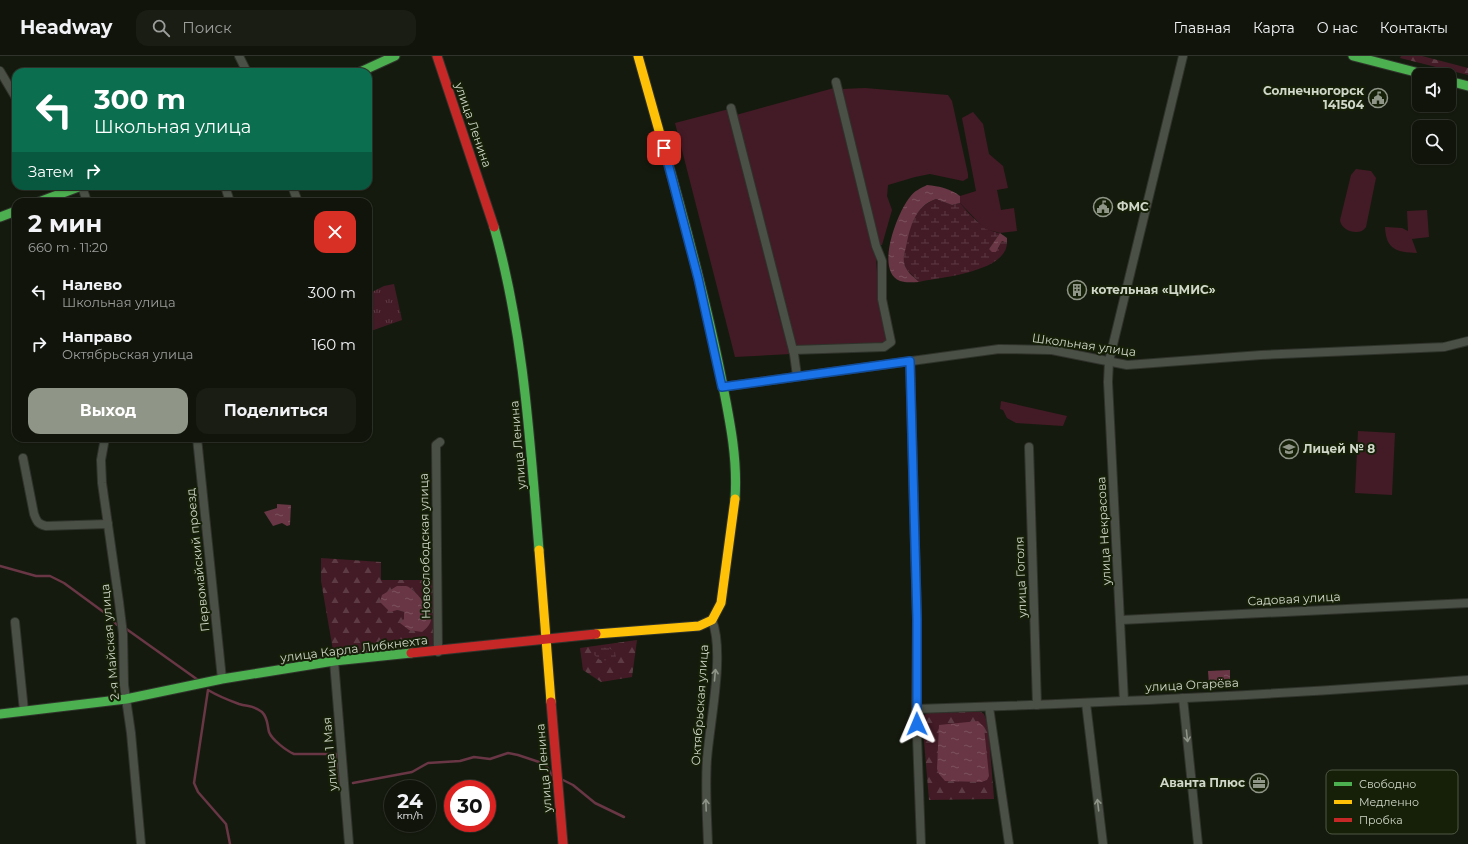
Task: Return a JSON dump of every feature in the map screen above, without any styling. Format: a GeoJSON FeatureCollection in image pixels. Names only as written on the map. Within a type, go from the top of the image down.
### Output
{"type":"FeatureCollection","features":[{"type":"Feature","properties":{"kind":"street"},"geometry":{"type":"LineString","coordinates":[[239,56],[244,68]]}},
{"type":"Feature","properties":{"kind":"street"},"geometry":{"type":"LineString","coordinates":[[369,68],[395,56]]}},
{"type":"Feature","properties":{"kind":"street","name":"улица Ленина"},"geometry":{"type":"LineString","coordinates":[[437,56],[488,208],[500,251],[512,307],[528,412],[545,640],[563,844]]}},
{"type":"Feature","properties":{"kind":"street"},"geometry":{"type":"LineString","coordinates":[[638,56],[690,247],[722,387],[734,450],[736,481],[725,585],[722,603],[712,620]]}},
{"type":"Feature","properties":{"kind":"street","name":"улица Некрасова"},"geometry":{"type":"LineString","coordinates":[[1124,701],[1108,382],[1109,361],[1183,56]]}},
{"type":"Feature","properties":{"kind":"street"},"geometry":{"type":"LineString","coordinates":[[1353,56],[1412,71]]}},
{"type":"Feature","properties":{"kind":"street"},"geometry":{"type":"LineString","coordinates":[[0,71],[12,91]]}},
{"type":"Feature","properties":{"kind":"street"},"geometry":{"type":"LineString","coordinates":[[793,350],[884,346],[891,342],[882,299],[882,261],[876,246],[836,82]]}},
{"type":"Feature","properties":{"kind":"street"},"geometry":{"type":"LineString","coordinates":[[1456,83],[1468,86]]}},
{"type":"Feature","properties":{"kind":"street"},"geometry":{"type":"LineString","coordinates":[[731,108],[793,350],[797,376]]}},
{"type":"Feature","properties":{"kind":"street"},"geometry":{"type":"LineString","coordinates":[[47,198],[63,190]]}},
{"type":"Feature","properties":{"kind":"street"},"geometry":{"type":"LineString","coordinates":[[0,217],[12,212]]}},
{"type":"Feature","properties":{"kind":"street","name":"Школьная улица"},"geometry":{"type":"LineString","coordinates":[[722,387],[980,351],[1016,348],[1052,350],[1121,364],[1141,365],[1261,355],[1444,347],[1468,341]]}},
{"type":"Feature","properties":{"kind":"street"},"geometry":{"type":"LineString","coordinates":[[910,361],[917,619],[916,709],[921,844]]}},
{"type":"Feature","properties":{"kind":"street","name":"2-я Майская улица"},"geometry":{"type":"LineString","coordinates":[[104,442],[101,476],[123,634],[123,668],[131,732],[141,844]]}},
{"type":"Feature","properties":{"kind":"street","name":"Первомайский проезд"},"geometry":{"type":"LineString","coordinates":[[197,442],[222,679]]}},
{"type":"Feature","properties":{"kind":"street","name":"Новослободская улица"},"geometry":{"type":"LineString","coordinates":[[438,652],[436,445],[440,442]]}},
{"type":"Feature","properties":{"kind":"street","name":"улица Гоголя"},"geometry":{"type":"LineString","coordinates":[[1029,447],[1037,705]]}},
{"type":"Feature","properties":{"kind":"street"},"geometry":{"type":"LineString","coordinates":[[23,458],[34,514],[37,522],[41,525],[108,524]]}},
{"type":"Feature","properties":{"kind":"street","name":"Садовая улица"},"geometry":{"type":"LineString","coordinates":[[1121,620],[1468,603]]}},
{"type":"Feature","properties":{"kind":"street","name":"улица Карла Либкнехта"},"geometry":{"type":"LineString","coordinates":[[0,714],[126,700],[222,679],[334,661],[438,652],[616,632],[680,628],[698,626],[712,620]]}},
{"type":"Feature","properties":{"kind":"street","name":"Октябрьская улица"},"geometry":{"type":"LineString","coordinates":[[708,844],[706,803],[707,761],[717,660],[717,632],[712,620]]}},
{"type":"Feature","properties":{"kind":"street"},"geometry":{"type":"LineString","coordinates":[[16,622],[24,711]]}},
{"type":"Feature","properties":{"kind":"street","name":"улица 1 Мая"},"geometry":{"type":"LineString","coordinates":[[334,661],[349,844]]}},
{"type":"Feature","properties":{"kind":"street","name":"улица Огарёва"},"geometry":{"type":"LineString","coordinates":[[916,709],[1183,698],[1378,687],[1468,680]]}},
{"type":"Feature","properties":{"kind":"street"},"geometry":{"type":"LineString","coordinates":[[1183,698],[1198,844]]}},
{"type":"Feature","properties":{"kind":"street"},"geometry":{"type":"LineString","coordinates":[[1086,703],[1103,844]]}},
{"type":"Feature","properties":{"kind":"street"},"geometry":{"type":"LineString","coordinates":[[989,707],[1009,844]]}},
{"type":"Feature","properties":{"kind":"green space"},"geometry":{"type":"Polygon","coordinates":[[[1401,56],[1422,56],[1468,68],[1468,75],[1456,72],[1456,68],[1440,68],[1400,58],[1401,56]]]}},
{"type":"Feature","properties":{"kind":"green space"},"geometry":{"type":"Polygon","coordinates":[[[834,88],[876,257],[879,301],[889,338],[883,344],[794,348],[736,115],[834,88]]]}},
{"type":"Feature","properties":{"kind":"green space"},"geometry":{"type":"Polygon","coordinates":[[[865,88],[948,95],[952,101],[968,174],[968,178],[963,181],[930,174],[888,185],[887,196],[892,210],[882,245],[879,246],[842,89],[865,88]]]}},
{"type":"Feature","properties":{"kind":"green space"},"geometry":{"type":"Polygon","coordinates":[[[729,109],[779,316],[791,354],[735,357],[675,123],[729,109]]]}},
{"type":"Feature","properties":{"kind":"green space"},"geometry":{"type":"Polygon","coordinates":[[[973,112],[983,124],[989,154],[1003,166],[1008,188],[997,190],[1001,210],[1014,208],[1017,231],[1000,233],[985,229],[960,203],[960,196],[976,191],[962,118],[973,112]]]}},
{"type":"Feature","properties":{"kind":"green space"},"geometry":{"type":"Polygon","coordinates":[[[1356,169],[1371,171],[1376,178],[1366,227],[1360,232],[1347,230],[1341,224],[1340,220],[1351,175],[1356,169]]]}},
{"type":"Feature","properties":{"kind":"green space"},"geometry":{"type":"Polygon","coordinates":[[[936,199],[952,205],[960,203],[983,226],[994,232],[1000,233],[989,249],[998,249],[1002,241],[1007,243],[1004,253],[997,260],[973,271],[919,282],[906,269],[903,261],[906,242],[915,216],[928,203],[936,199]]]}},
{"type":"Feature","properties":{"kind":"green space"},"geometry":{"type":"Polygon","coordinates":[[[1427,210],[1429,237],[1412,239],[1417,253],[1404,252],[1390,245],[1385,227],[1402,228],[1408,231],[1407,211],[1427,210]]]}},
{"type":"Feature","properties":{"kind":"green space"},"geometry":{"type":"Polygon","coordinates":[[[394,284],[402,320],[372,331],[372,292],[384,286],[394,284]]]}},
{"type":"Feature","properties":{"kind":"green space"},"geometry":{"type":"Polygon","coordinates":[[[1001,401],[1067,416],[1063,426],[1016,423],[1007,418],[1003,410],[1000,409],[1001,401]]]}},
{"type":"Feature","properties":{"kind":"green space"},"geometry":{"type":"Polygon","coordinates":[[[1358,431],[1395,433],[1392,495],[1355,493],[1358,431]]]}},
{"type":"Feature","properties":{"kind":"green space"},"geometry":{"type":"Polygon","coordinates":[[[321,558],[381,562],[381,580],[435,580],[434,647],[334,656],[321,581],[321,558]],[[412,589],[397,610],[404,612],[404,619],[430,611],[424,605],[423,600],[412,589]]]}},
{"type":"Feature","properties":{"kind":"green space"},"geometry":{"type":"Polygon","coordinates":[[[637,640],[632,677],[601,682],[583,670],[580,648],[637,640]]]}},
{"type":"Feature","properties":{"kind":"green space"},"geometry":{"type":"Polygon","coordinates":[[[595,647],[609,648],[615,652],[616,658],[614,661],[600,660],[592,653],[595,647]]]}},
{"type":"Feature","properties":{"kind":"green space"},"geometry":{"type":"Polygon","coordinates":[[[979,711],[984,714],[988,724],[994,799],[929,800],[922,717],[927,713],[979,711]]]}},
{"type":"Feature","properties":{"kind":"water"},"geometry":{"type":"Polygon","coordinates":[[[927,185],[953,191],[960,196],[960,203],[952,205],[936,199],[929,202],[918,212],[909,232],[904,260],[908,271],[919,282],[902,282],[892,275],[889,266],[891,240],[905,204],[914,193],[927,185]]]}},
{"type":"Feature","properties":{"kind":"water"},"geometry":{"type":"Polygon","coordinates":[[[1000,233],[1007,238],[1007,243],[1002,241],[996,252],[992,252],[989,249],[1000,233]]]}},
{"type":"Feature","properties":{"kind":"water"},"geometry":{"type":"Polygon","coordinates":[[[277,504],[291,505],[290,525],[287,526],[282,523],[273,526],[264,512],[277,508],[277,504]]]}},
{"type":"Feature","properties":{"kind":"water"},"geometry":{"type":"Polygon","coordinates":[[[397,586],[406,586],[410,588],[426,606],[431,616],[431,620],[428,627],[422,632],[409,630],[400,623],[404,619],[404,612],[397,610],[390,612],[380,602],[382,595],[397,586]]]}},
{"type":"Feature","properties":{"kind":"water"},"geometry":{"type":"Polygon","coordinates":[[[1230,670],[1230,684],[1209,685],[1208,671],[1230,670]]]}},
{"type":"Feature","properties":{"kind":"water"},"geometry":{"type":"Polygon","coordinates":[[[978,721],[984,727],[989,776],[987,780],[981,782],[945,781],[937,769],[939,725],[978,721]]]}},
{"type":"Feature","properties":{"kind":"waterway"},"geometry":{"type":"LineString","coordinates":[[0,566],[36,576],[50,576],[64,583],[109,616],[117,625]]}},
{"type":"Feature","properties":{"kind":"waterway"},"geometry":{"type":"LineString","coordinates":[[125,628],[198,680]]}},
{"type":"Feature","properties":{"kind":"waterway"},"geometry":{"type":"LineString","coordinates":[[230,844],[226,824],[198,792],[194,783],[208,690],[239,704],[253,707],[262,712],[266,719],[269,732],[273,738],[280,745],[294,754],[337,754],[340,783]]}},
{"type":"Feature","properties":{"kind":"waterway"},"geometry":{"type":"LineString","coordinates":[[353,783],[412,772],[428,763],[460,761],[474,757],[490,759],[508,753],[545,764],[552,775]]}},
{"type":"Feature","properties":{"kind":"waterway"},"geometry":{"type":"LineString","coordinates":[[561,779],[573,785],[595,803],[624,817]]}},
{"type":"Feature","properties":{"kind":"traffic: fast"},"geometry":{"type":"LineString","coordinates":[[369,68],[395,56]]}},
{"type":"Feature","properties":{"kind":"traffic: fast"},"geometry":{"type":"LineString","coordinates":[[1353,56],[1412,71]]}},
{"type":"Feature","properties":{"kind":"traffic: fast"},"geometry":{"type":"LineString","coordinates":[[1456,83],[1468,86]]}},
{"type":"Feature","properties":{"kind":"traffic: fast"},"geometry":{"type":"LineString","coordinates":[[665,152],[695,264],[721,376],[734,452],[736,483],[735,499]]}},
{"type":"Feature","properties":{"kind":"traffic: fast"},"geometry":{"type":"LineString","coordinates":[[50,198],[70,190]]}},
{"type":"Feature","properties":{"kind":"traffic: fast"},"geometry":{"type":"LineString","coordinates":[[0,217],[12,212]]}},
{"type":"Feature","properties":{"kind":"traffic: fast"},"geometry":{"type":"LineString","coordinates":[[494,227],[504,267],[519,347],[529,428],[539,550]]}},
{"type":"Feature","properties":{"kind":"traffic: fast"},"geometry":{"type":"LineString","coordinates":[[0,714],[126,699],[222,679],[334,661],[411,653]]}},
{"type":"Feature","properties":{"kind":"traffic: slow"},"geometry":{"type":"LineString","coordinates":[[638,56],[665,152]]}},
{"type":"Feature","properties":{"kind":"traffic: slow"},"geometry":{"type":"LineString","coordinates":[[596,634],[699,626],[712,620],[721,603],[735,499]]}},
{"type":"Feature","properties":{"kind":"traffic: slow"},"geometry":{"type":"LineString","coordinates":[[539,550],[551,702]]}},
{"type":"Feature","properties":{"kind":"traffic: jam"},"geometry":{"type":"LineString","coordinates":[[437,56],[494,227]]}},
{"type":"Feature","properties":{"kind":"traffic: jam"},"geometry":{"type":"LineString","coordinates":[[411,653],[596,634]]}},
{"type":"Feature","properties":{"kind":"traffic: jam"},"geometry":{"type":"LineString","coordinates":[[551,702],[563,844]]}},
{"type":"Feature","properties":{"kind":"place","name":"Солнечногорск 141504"},"geometry":{"type":"Point","coordinates":[1378,98]}},
{"type":"Feature","properties":{"kind":"place","name":"ФМС"},"geometry":{"type":"Point","coordinates":[1103,207]}},
{"type":"Feature","properties":{"kind":"place","name":"котельная «ЦМИС»"},"geometry":{"type":"Point","coordinates":[1077,290]}},
{"type":"Feature","properties":{"kind":"place","name":"Лицей № 8"},"geometry":{"type":"Point","coordinates":[1289,449]}},
{"type":"Feature","properties":{"kind":"place","name":"Аванта Плюс"},"geometry":{"type":"Point","coordinates":[1259,783]}},
{"type":"Feature","properties":{"kind":"route"},"geometry":{"type":"LineString","coordinates":[[664,148],[698,278],[722,387],[910,361],[917,619],[917,724]]}}]}
